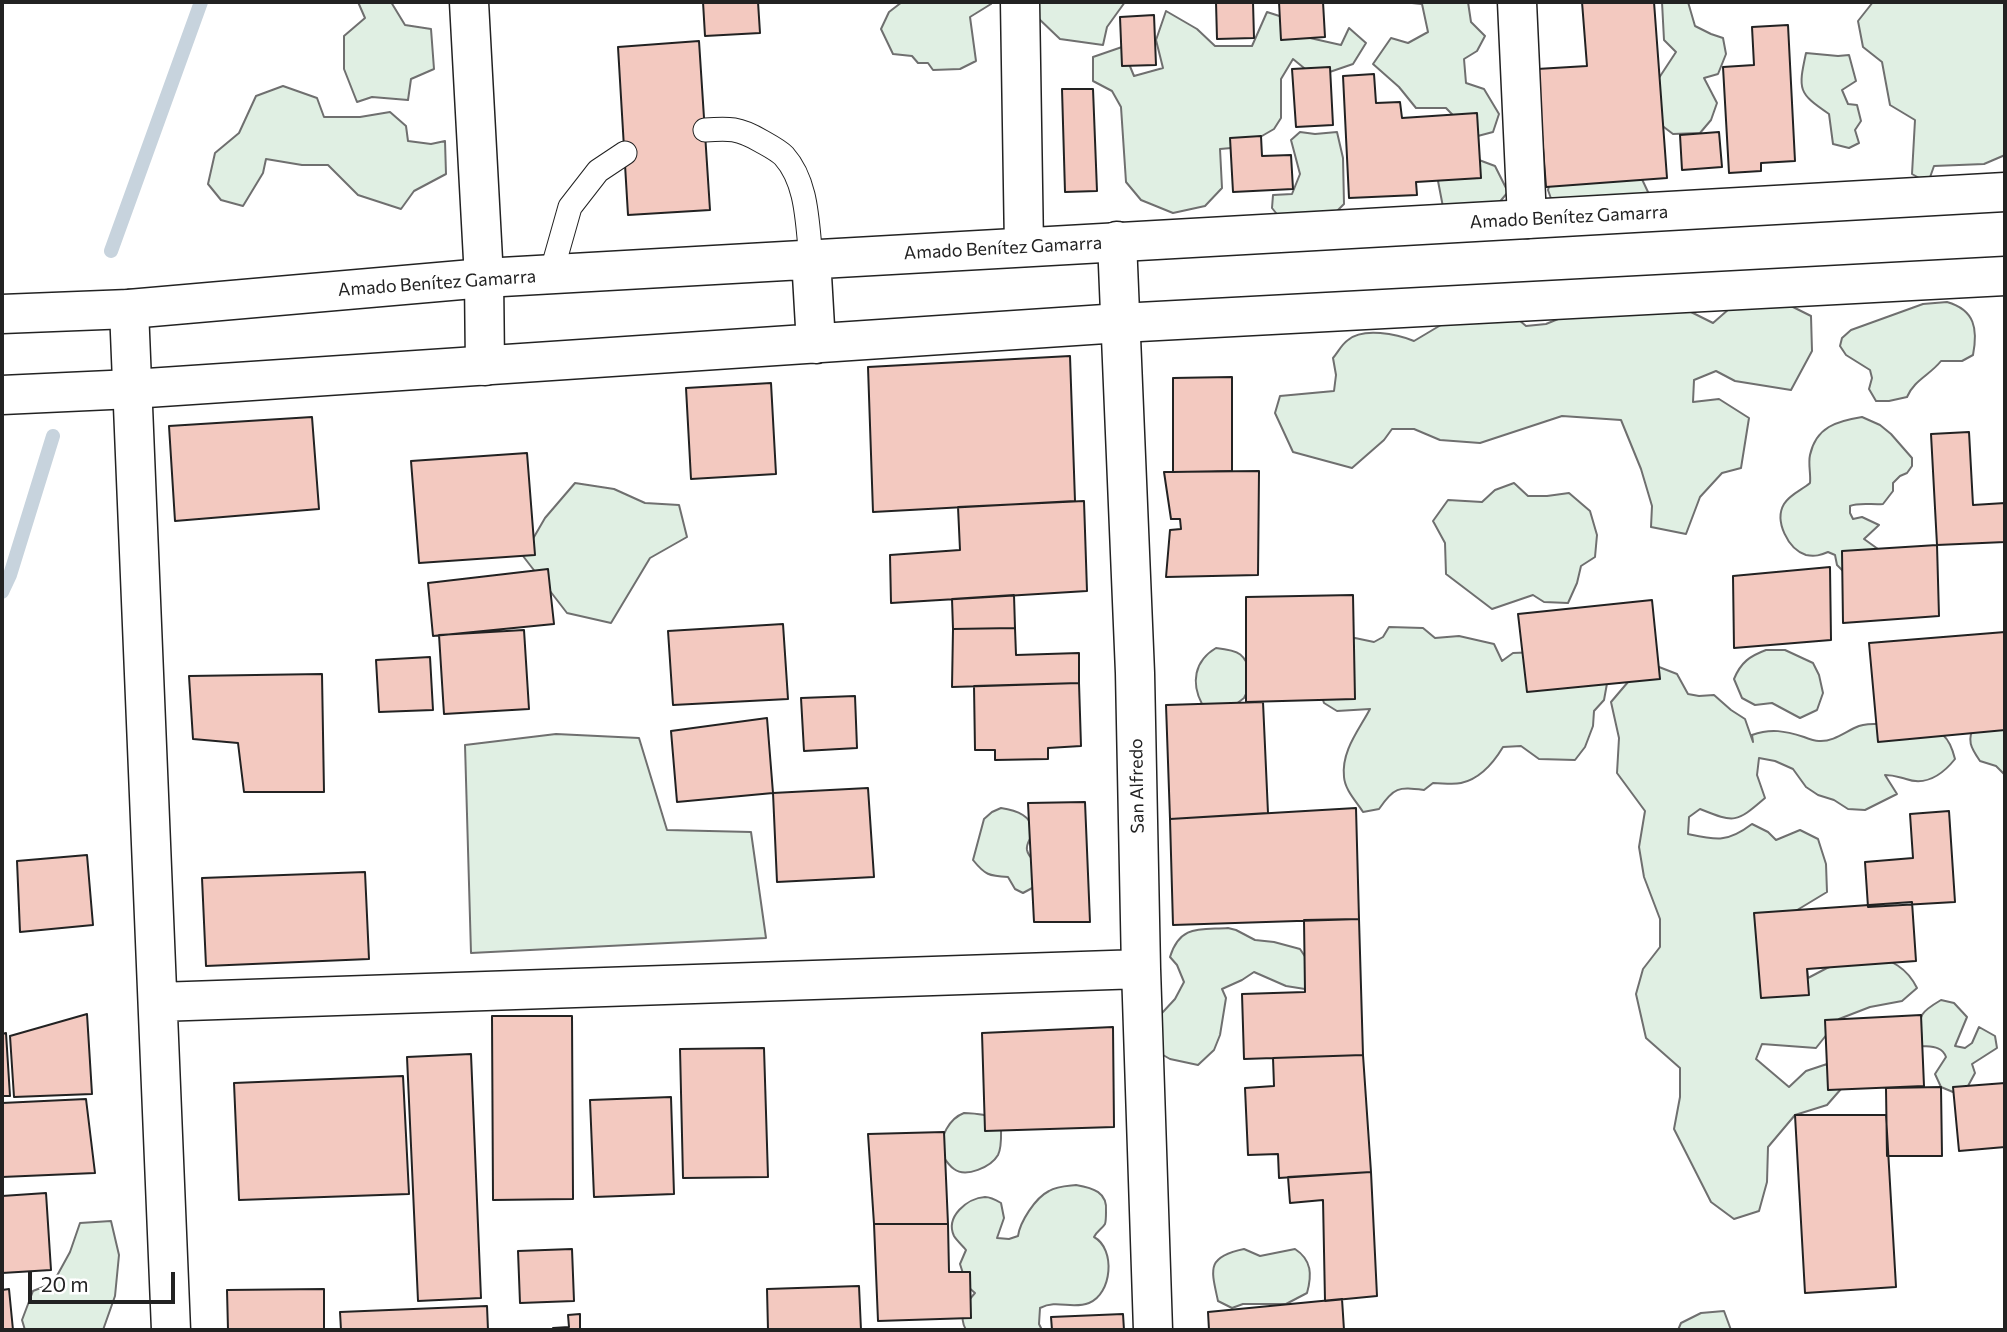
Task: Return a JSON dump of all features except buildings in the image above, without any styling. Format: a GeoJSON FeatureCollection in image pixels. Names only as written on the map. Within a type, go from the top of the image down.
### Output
{"type":"FeatureCollection","features":[{"type":"Feature","properties":{"kind":"main road"},"geometry":{"type":"LineString","coordinates":[[469,2],[484,278],[485,366]]}},
{"type":"Feature","properties":{"kind":"main road"},"geometry":{"type":"LineString","coordinates":[[1020,2],[1024,247]]}},
{"type":"Feature","properties":{"kind":"main road"},"geometry":{"type":"LineString","coordinates":[[1517,2],[1527,219]]}},
{"type":"Feature","properties":{"kind":"main road","name":"Amado Benítez Gamarra"},"geometry":{"type":"LineString","coordinates":[[2,314],[129,309],[484,278],[811,258],[2005,192]]}},
{"type":"Feature","properties":{"kind":"main road","name":"San Alfredo"},"geometry":{"type":"LineString","coordinates":[[1117,241],[1135,673],[1153,1330]]}},
{"type":"Feature","properties":{"kind":"main road"},"geometry":{"type":"LineString","coordinates":[[811,258],[816,344]]}},
{"type":"Feature","properties":{"kind":"main road"},"geometry":{"type":"LineString","coordinates":[[2,395],[132,389],[1121,323],[2005,276]]}},
{"type":"Feature","properties":{"kind":"main road"},"geometry":{"type":"LineString","coordinates":[[129,309],[171,1330]]}},
{"type":"Feature","properties":{"kind":"main road"},"geometry":{"type":"LineString","coordinates":[[158,1002],[1142,969]]}},
{"type":"Feature","properties":{"kind":"lane"},"geometry":{"type":"LineString","coordinates":[[705,130],[730,128],[758,139],[782,154],[795,173],[804,196],[811,258]]}},
{"type":"Feature","properties":{"kind":"lane"},"geometry":{"type":"LineString","coordinates":[[551,274],[570,207],[598,171],[625,153]]}},
{"type":"Feature","properties":{"kind":"green space"},"geometry":{"type":"Polygon","coordinates":[[[358,2],[391,2],[405,25],[431,29],[434,69],[411,79],[408,100],[372,97],[357,102],[344,69],[344,36],[365,18],[358,2]]]}},
{"type":"Feature","properties":{"kind":"green space"},"geometry":{"type":"Polygon","coordinates":[[[902,2],[992,2],[970,17],[976,61],[960,69],[933,70],[928,63],[918,63],[912,56],[893,54],[881,29],[889,12],[902,2]]]}},
{"type":"Feature","properties":{"kind":"green space"},"geometry":{"type":"Polygon","coordinates":[[[1028,2],[1125,2],[1107,27],[1103,45],[1060,39],[1037,17],[1028,2]]]}},
{"type":"Feature","properties":{"kind":"green space"},"geometry":{"type":"Polygon","coordinates":[[[1402,2],[1468,2],[1471,22],[1485,36],[1477,51],[1464,59],[1466,83],[1484,89],[1499,114],[1493,132],[1474,137],[1446,108],[1416,108],[1399,87],[1373,64],[1391,38],[1408,43],[1428,32],[1422,4],[1402,2]]]}},
{"type":"Feature","properties":{"kind":"green space"},"geometry":{"type":"Polygon","coordinates":[[[1662,2],[1688,2],[1695,26],[1723,38],[1726,54],[1718,74],[1704,78],[1717,103],[1711,120],[1700,133],[1673,134],[1656,121],[1653,87],[1676,52],[1664,40],[1662,2]]]}},
{"type":"Feature","properties":{"kind":"green space"},"geometry":{"type":"Polygon","coordinates":[[[1873,2],[2005,2],[2005,155],[1984,164],[1934,166],[1928,183],[1912,174],[1915,120],[1890,105],[1882,62],[1863,47],[1858,21],[1873,2]]]}},
{"type":"Feature","properties":{"kind":"green space"},"geometry":{"type":"Polygon","coordinates":[[[1166,11],[1197,29],[1215,46],[1252,46],[1267,12],[1295,21],[1310,38],[1341,45],[1349,28],[1366,43],[1353,64],[1315,77],[1293,59],[1281,79],[1281,118],[1274,129],[1243,147],[1220,149],[1222,188],[1205,206],[1173,213],[1141,200],[1126,182],[1121,107],[1112,91],[1093,81],[1093,57],[1122,47],[1134,76],[1163,68],[1156,40],[1166,11]]]}},
{"type":"Feature","properties":{"kind":"green space"},"geometry":{"type":"Polygon","coordinates":[[[1806,53],[1849,55],[1856,81],[1842,90],[1848,104],[1857,105],[1861,121],[1855,130],[1859,143],[1849,148],[1833,144],[1829,114],[1811,101],[1803,90],[1802,75],[1806,53]]]}},
{"type":"Feature","properties":{"kind":"green space"},"geometry":{"type":"Polygon","coordinates":[[[283,86],[317,98],[324,117],[360,117],[390,112],[406,126],[408,141],[431,144],[445,141],[446,174],[414,191],[401,209],[358,195],[328,165],[302,165],[266,159],[263,173],[243,206],[221,200],[208,184],[215,153],[239,133],[256,96],[283,86]]]}},
{"type":"Feature","properties":{"kind":"green space"},"geometry":{"type":"Polygon","coordinates":[[[1300,132],[1337,132],[1343,158],[1344,204],[1334,214],[1284,223],[1272,208],[1273,195],[1292,194],[1300,174],[1291,140],[1300,132]]]}},
{"type":"Feature","properties":{"kind":"green space"},"geometry":{"type":"Polygon","coordinates":[[[1479,160],[1495,166],[1508,192],[1492,211],[1443,207],[1438,181],[1479,160]]]}},
{"type":"Feature","properties":{"kind":"green space"},"geometry":{"type":"Polygon","coordinates":[[[1640,175],[1648,192],[1644,203],[1555,210],[1548,190],[1551,179],[1640,175]]]}},
{"type":"Feature","properties":{"kind":"green space"},"geometry":{"type":"Polygon","coordinates":[[[1947,302],[1969,315],[1975,337],[1973,355],[1962,361],[1941,361],[1914,386],[1907,397],[1876,401],[1869,389],[1872,378],[1870,370],[1846,355],[1840,346],[1842,338],[1851,330],[1923,304],[1947,302]]]}},
{"type":"Feature","properties":{"kind":"green space"},"geometry":{"type":"Polygon","coordinates":[[[1785,303],[1811,316],[1812,351],[1791,390],[1735,381],[1716,371],[1694,380],[1693,402],[1719,399],[1749,418],[1741,468],[1722,473],[1700,497],[1686,534],[1651,527],[1652,506],[1641,469],[1621,420],[1562,416],[1480,443],[1440,440],[1414,429],[1392,429],[1384,440],[1352,468],[1293,452],[1275,413],[1280,396],[1334,391],[1336,375],[1333,358],[1346,342],[1362,334],[1390,334],[1414,341],[1456,316],[1512,314],[1526,326],[1546,324],[1575,312],[1687,310],[1713,323],[1729,309],[1785,303]]]}},
{"type":"Feature","properties":{"kind":"green space"},"geometry":{"type":"Polygon","coordinates":[[[1862,417],[1880,425],[1891,434],[1912,458],[1912,466],[1893,483],[1893,491],[1883,504],[1850,506],[1853,519],[1862,517],[1879,525],[1864,539],[1878,549],[1846,574],[1837,565],[1835,555],[1828,552],[1812,556],[1799,552],[1784,534],[1781,511],[1789,497],[1810,483],[1810,455],[1822,432],[1836,423],[1862,417]]]}},
{"type":"Feature","properties":{"kind":"green space"},"geometry":{"type":"Polygon","coordinates":[[[575,483],[614,489],[645,503],[679,505],[687,537],[650,558],[611,623],[567,613],[523,556],[545,518],[575,483]]]}},
{"type":"Feature","properties":{"kind":"green space"},"geometry":{"type":"Polygon","coordinates":[[[1514,483],[1528,496],[1569,493],[1590,511],[1597,535],[1595,557],[1581,566],[1568,603],[1544,602],[1533,595],[1492,609],[1446,574],[1445,543],[1433,521],[1448,500],[1482,502],[1495,490],[1514,483]]]}},
{"type":"Feature","properties":{"kind":"green space"},"geometry":{"type":"Polygon","coordinates":[[[1389,627],[1423,628],[1435,638],[1459,636],[1494,644],[1502,661],[1513,653],[1538,652],[1608,678],[1604,700],[1594,711],[1593,726],[1585,747],[1575,760],[1539,759],[1521,746],[1503,747],[1486,769],[1468,781],[1455,784],[1433,783],[1424,790],[1397,790],[1379,809],[1363,812],[1346,786],[1344,767],[1352,741],[1370,709],[1337,711],[1324,703],[1318,685],[1339,642],[1355,638],[1374,642],[1383,637],[1389,627]]]}},
{"type":"Feature","properties":{"kind":"green space"},"geometry":{"type":"Polygon","coordinates":[[[1216,648],[1241,655],[1254,678],[1244,698],[1227,711],[1202,704],[1196,688],[1199,666],[1216,648]]]}},
{"type":"Feature","properties":{"kind":"green space"},"geometry":{"type":"Polygon","coordinates":[[[1766,650],[1785,650],[1813,663],[1823,693],[1817,710],[1800,718],[1772,703],[1755,705],[1742,698],[1734,679],[1737,673],[1747,660],[1766,650]]]}},
{"type":"Feature","properties":{"kind":"green space"},"geometry":{"type":"Polygon","coordinates":[[[1659,667],[1677,674],[1688,694],[1714,695],[1745,719],[1753,742],[1752,735],[1772,731],[1824,741],[1859,726],[1902,725],[1943,735],[1955,759],[1939,774],[1927,780],[1913,781],[1885,775],[1897,794],[1865,810],[1848,809],[1834,800],[1818,795],[1806,787],[1793,769],[1759,758],[1757,775],[1765,798],[1748,812],[1735,818],[1721,817],[1700,809],[1689,817],[1688,834],[1706,838],[1728,837],[1752,824],[1768,832],[1776,840],[1800,830],[1818,839],[1826,864],[1827,892],[1774,924],[1807,969],[1808,978],[1864,951],[1901,968],[1917,988],[1902,1001],[1870,1007],[1839,1019],[1816,1048],[1762,1044],[1756,1059],[1789,1087],[1806,1071],[1827,1064],[1841,1089],[1827,1105],[1795,1115],[1768,1147],[1767,1182],[1759,1211],[1734,1219],[1711,1202],[1674,1129],[1680,1097],[1680,1068],[1646,1038],[1636,994],[1643,969],[1660,947],[1660,919],[1644,877],[1639,847],[1645,811],[1617,773],[1619,738],[1611,702],[1628,682],[1659,667]]]}},
{"type":"Feature","properties":{"kind":"green space"},"geometry":{"type":"Polygon","coordinates":[[[2005,724],[2005,775],[1996,766],[1980,761],[1970,740],[1975,725],[2005,724]]]}},
{"type":"Feature","properties":{"kind":"green space"},"geometry":{"type":"Polygon","coordinates":[[[556,734],[639,738],[667,830],[751,832],[766,938],[471,953],[465,745],[556,734]]]}},
{"type":"Feature","properties":{"kind":"green space"},"geometry":{"type":"Polygon","coordinates":[[[1001,808],[1023,815],[1032,828],[1027,848],[1037,864],[1034,887],[1023,893],[1015,889],[1008,877],[988,874],[973,860],[984,819],[1001,808]]]}},
{"type":"Feature","properties":{"kind":"green space"},"geometry":{"type":"Polygon","coordinates":[[[1228,928],[1255,940],[1300,949],[1314,970],[1305,989],[1286,986],[1254,972],[1222,989],[1226,998],[1220,1035],[1214,1050],[1198,1065],[1170,1059],[1156,1051],[1162,1013],[1175,999],[1184,982],[1177,965],[1170,957],[1174,946],[1179,939],[1193,931],[1228,928]]]}},
{"type":"Feature","properties":{"kind":"green space"},"geometry":{"type":"Polygon","coordinates":[[[1941,1000],[1954,1003],[1967,1017],[1955,1046],[1965,1048],[1972,1043],[1979,1027],[1995,1036],[1997,1048],[1972,1064],[1975,1073],[1968,1086],[1953,1092],[1941,1087],[1935,1074],[1946,1057],[1944,1053],[1936,1048],[1922,1046],[1921,1018],[1926,1010],[1941,1000]]]}},
{"type":"Feature","properties":{"kind":"green space"},"geometry":{"type":"Polygon","coordinates":[[[964,1113],[984,1115],[1001,1127],[998,1155],[990,1164],[971,1172],[952,1168],[940,1152],[946,1129],[964,1113]]]}},
{"type":"Feature","properties":{"kind":"green space"},"geometry":{"type":"Polygon","coordinates":[[[1076,1185],[1098,1192],[1105,1200],[1105,1224],[1094,1237],[1106,1251],[1108,1261],[1103,1291],[1097,1298],[1082,1305],[1053,1304],[1040,1308],[1039,1324],[1042,1330],[966,1330],[964,1310],[975,1293],[967,1286],[960,1264],[966,1250],[954,1236],[952,1229],[959,1210],[978,1198],[987,1197],[1001,1203],[1004,1218],[997,1238],[1009,1239],[1018,1236],[1029,1211],[1044,1194],[1062,1186],[1076,1185]]]}},
{"type":"Feature","properties":{"kind":"green space"},"geometry":{"type":"Polygon","coordinates":[[[111,1221],[119,1255],[115,1296],[103,1330],[25,1330],[22,1320],[33,1291],[53,1283],[70,1252],[80,1223],[111,1221]]]}},
{"type":"Feature","properties":{"kind":"green space"},"geometry":{"type":"Polygon","coordinates":[[[1244,1249],[1260,1256],[1295,1249],[1301,1253],[1309,1268],[1307,1293],[1286,1304],[1243,1304],[1232,1308],[1218,1301],[1214,1266],[1223,1256],[1244,1249]]]}},
{"type":"Feature","properties":{"kind":"green space"},"geometry":{"type":"Polygon","coordinates":[[[1724,1311],[1731,1330],[1678,1330],[1681,1323],[1701,1313],[1724,1311]]]}},
{"type":"Feature","properties":{"kind":"waterway"},"geometry":{"type":"LineString","coordinates":[[111,251],[201,2]]}},
{"type":"Feature","properties":{"kind":"waterway"},"geometry":{"type":"LineString","coordinates":[[2,592],[10,575],[53,436]]}}]}
